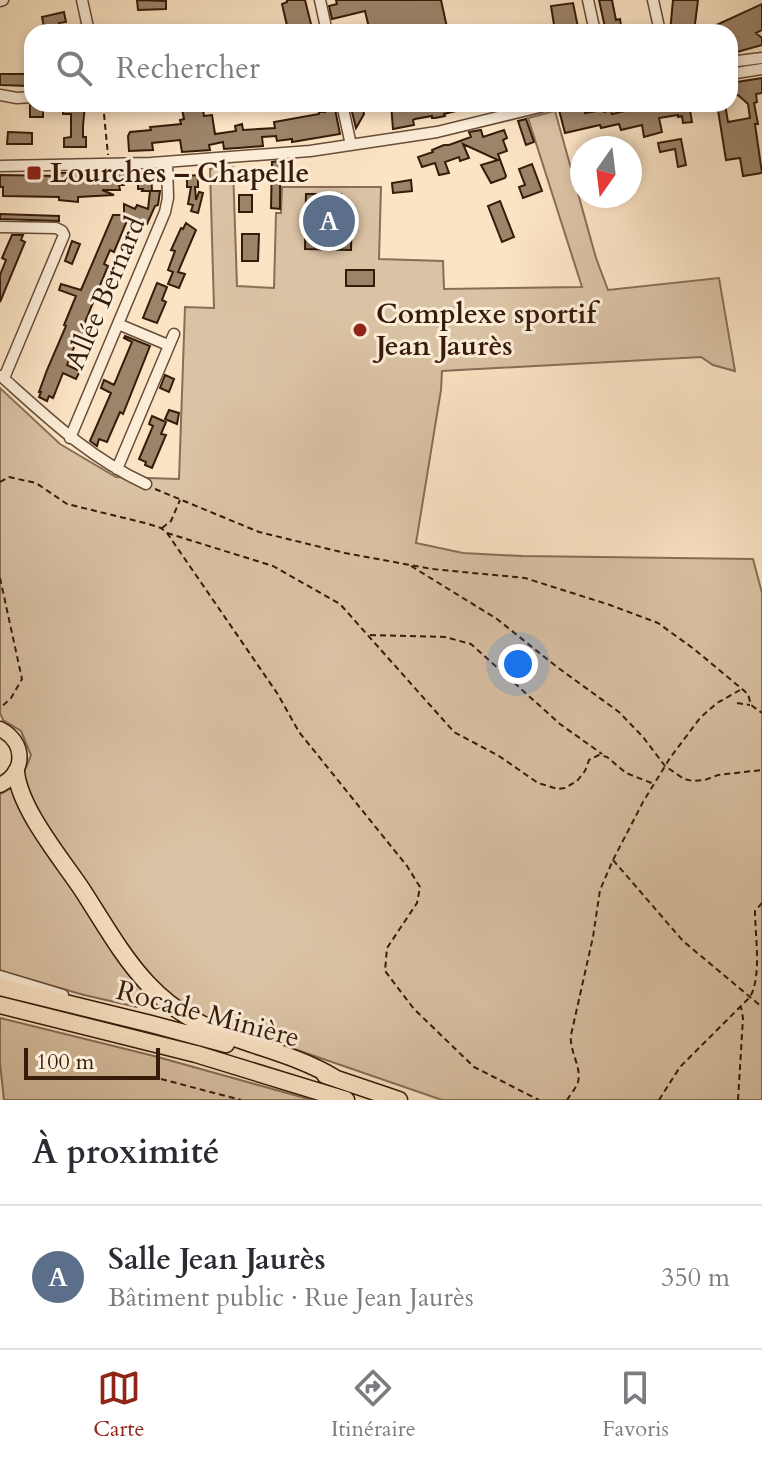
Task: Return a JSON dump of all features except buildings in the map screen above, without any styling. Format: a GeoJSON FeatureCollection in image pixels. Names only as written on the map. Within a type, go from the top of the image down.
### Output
{"type":"FeatureCollection","features":[{"type":"Feature","properties":{"kind":"highway"},"geometry":{"type":"LineString","coordinates":[[16,772],[20,790],[37,822],[126,957],[163,999],[204,1026],[310,1064],[335,1078]]}},
{"type":"Feature","properties":{"kind":"highway","name":"Rocade Minière"},"geometry":{"type":"LineString","coordinates":[[0,987],[247,1050],[399,1100]]}},
{"type":"Feature","properties":{"kind":"highway","name":"Rocade Minière"},"geometry":{"type":"LineString","coordinates":[[1,1006],[196,1054],[346,1100]]}},
{"type":"Feature","properties":{"kind":"main road"},"geometry":{"type":"LineString","coordinates":[[0,729],[11,736],[18,746],[19,761],[16,772],[0,785]]}},
{"type":"Feature","properties":{"kind":"street"},"geometry":{"type":"LineString","coordinates":[[82,0],[87,24]]}},
{"type":"Feature","properties":{"kind":"street"},"geometry":{"type":"LineString","coordinates":[[320,0],[325,24]]}},
{"type":"Feature","properties":{"kind":"street"},"geometry":{"type":"LineString","coordinates":[[588,0],[593,24]]}},
{"type":"Feature","properties":{"kind":"street"},"geometry":{"type":"LineString","coordinates":[[653,0],[658,24]]}},
{"type":"Feature","properties":{"kind":"street"},"geometry":{"type":"LineString","coordinates":[[738,61],[762,58]]}},
{"type":"Feature","properties":{"kind":"street"},"geometry":{"type":"LineString","coordinates":[[738,73],[762,69]]}},
{"type":"Feature","properties":{"kind":"street"},"geometry":{"type":"LineString","coordinates":[[0,95],[24,98]]}},
{"type":"Feature","properties":{"kind":"street"},"geometry":{"type":"LineString","coordinates":[[344,112],[351,145]]}},
{"type":"Feature","properties":{"kind":"street"},"geometry":{"type":"LineString","coordinates":[[0,166],[109,165],[300,152],[437,132],[519,112]]}},
{"type":"Feature","properties":{"kind":"street","name":"Allée Bernard"},"geometry":{"type":"LineString","coordinates":[[70,438],[167,207],[167,162]]}},
{"type":"Feature","properties":{"kind":"street"},"geometry":{"type":"LineString","coordinates":[[0,227],[56,228],[64,235],[2,376],[70,438],[146,484]]}},
{"type":"Feature","properties":{"kind":"street"},"geometry":{"type":"LineString","coordinates":[[118,324],[168,345]]}},
{"type":"Feature","properties":{"kind":"street"},"geometry":{"type":"LineString","coordinates":[[117,469],[174,334]]}},
{"type":"Feature","properties":{"kind":"street"},"geometry":{"type":"LineString","coordinates":[[0,976],[117,1015]]}},
{"type":"Feature","properties":{"kind":"path"},"geometry":{"type":"LineString","coordinates":[[104,112],[109,165]]}},
{"type":"Feature","properties":{"kind":"path"},"geometry":{"type":"LineString","coordinates":[[0,482],[9,477],[36,483],[67,504],[145,523],[167,533],[277,693],[299,732],[407,866],[420,887],[417,903],[387,948],[385,971],[414,1009],[474,1067],[539,1100]]}},
{"type":"Feature","properties":{"kind":"path"},"geometry":{"type":"LineString","coordinates":[[146,484],[259,532],[410,565],[466,574],[525,578],[622,609],[658,623],[694,649],[748,694],[751,705]]}},
{"type":"Feature","properties":{"kind":"path"},"geometry":{"type":"LineString","coordinates":[[161,528],[171,521],[180,500]]}},
{"type":"Feature","properties":{"kind":"path"},"geometry":{"type":"LineString","coordinates":[[167,533],[273,566],[340,604],[454,732],[499,756],[538,783],[565,788],[577,781],[589,760],[599,755],[607,757]]}},
{"type":"Feature","properties":{"kind":"path"},"geometry":{"type":"LineString","coordinates":[[410,565],[497,619],[619,712],[665,766],[684,779],[705,780],[762,770]]}},
{"type":"Feature","properties":{"kind":"path"},"geometry":{"type":"LineString","coordinates":[[0,578],[22,679],[11,698],[0,708]]}},
{"type":"Feature","properties":{"kind":"path"},"geometry":{"type":"LineString","coordinates":[[368,635],[445,637],[471,644],[560,724],[626,773],[654,784]]}},
{"type":"Feature","properties":{"kind":"path"},"geometry":{"type":"LineString","coordinates":[[567,1100],[578,1081],[571,1035],[591,949],[600,890],[613,860],[665,766],[700,718],[717,703],[741,689]]}},
{"type":"Feature","properties":{"kind":"path"},"geometry":{"type":"LineString","coordinates":[[737,703],[751,705],[762,713]]}},
{"type":"Feature","properties":{"kind":"path"},"geometry":{"type":"LineString","coordinates":[[613,860],[683,941],[762,1007]]}},
{"type":"Feature","properties":{"kind":"path"},"geometry":{"type":"LineString","coordinates":[[659,1100],[680,1067],[755,989],[755,911],[762,903]]}},
{"type":"Feature","properties":{"kind":"path"},"geometry":{"type":"LineString","coordinates":[[738,1100],[741,1007]]}},
{"type":"Feature","properties":{"kind":"path"},"geometry":{"type":"LineString","coordinates":[[161,1079],[241,1100]]}},
{"type":"Feature","properties":{"kind":"shaded area"},"geometry":{"type":"Polygon","coordinates":[[[551,112],[555,112],[570,165],[570,208],[582,208],[608,290],[719,278],[735,371],[713,365],[701,357],[442,371],[416,543],[463,553],[522,556],[753,559],[762,593],[762,1100],[442,1100],[210,1020],[164,993],[142,994],[137,1007],[0,971],[0,794],[20,778],[31,755],[21,731],[3,720],[0,713],[0,388],[60,444],[116,477],[179,479],[185,307],[214,308],[210,169],[233,167],[237,286],[274,288],[276,213],[281,213],[282,187],[381,187],[379,259],[443,261],[444,289],[582,287],[528,118],[551,112]]]}},
{"type":"Feature","properties":{"kind":"shaded area"},"geometry":{"type":"Polygon","coordinates":[[[0,1018],[154,1056],[312,1100],[4,1100],[0,1018]]]}},
{"type":"Feature","properties":{"kind":"place","name":"Lourches – Chapelle"},"geometry":{"type":"Point","coordinates":[34,173]}},
{"type":"Feature","properties":{"kind":"place","name":"Salle Jean Jaurès"},"geometry":{"type":"Point","coordinates":[329,221]}},
{"type":"Feature","properties":{"kind":"place","name":"Complexe sportif Jean Jaurès"},"geometry":{"type":"Point","coordinates":[360,330]}}]}
